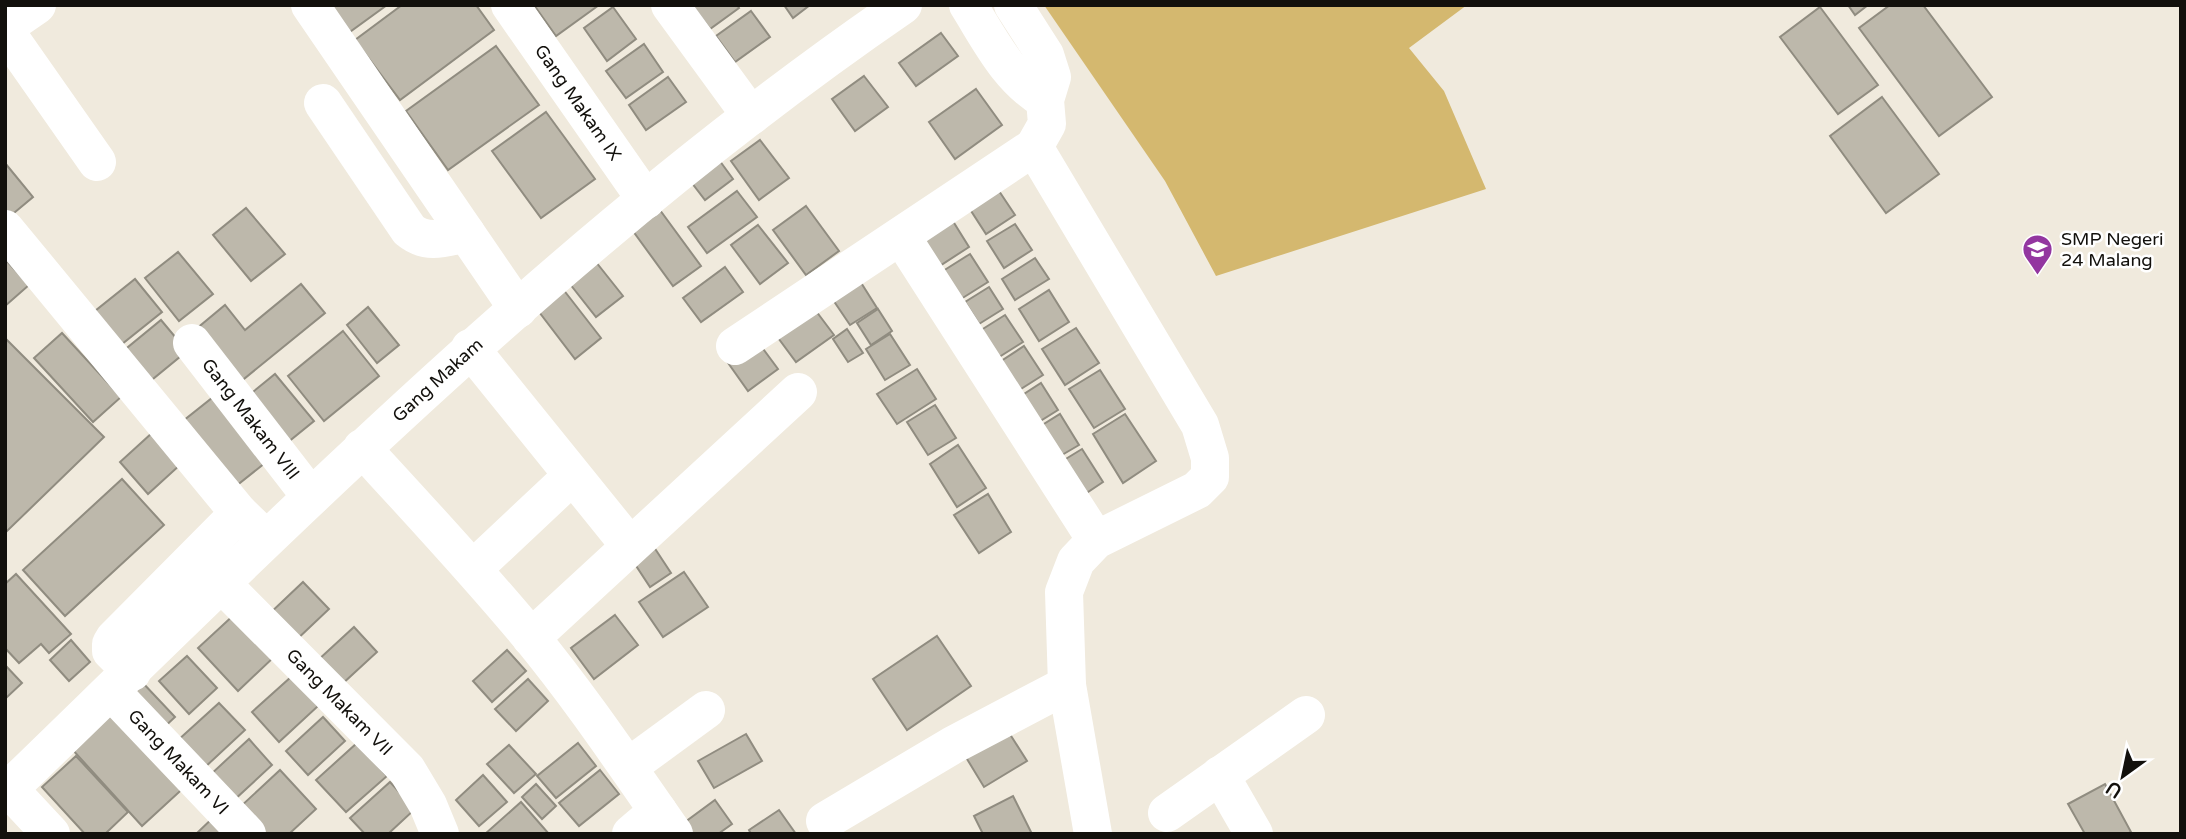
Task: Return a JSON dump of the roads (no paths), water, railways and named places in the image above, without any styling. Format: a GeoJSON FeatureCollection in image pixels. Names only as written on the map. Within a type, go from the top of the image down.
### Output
{"type":"FeatureCollection","features":[{"type":"Feature","properties":{"kind":"street"},"geometry":{"type":"LineString","coordinates":[[37,5],[8,25],[8,34],[97,162]]}},
{"type":"Feature","properties":{"kind":"street"},"geometry":{"type":"LineString","coordinates":[[310,5],[518,309]]}},
{"type":"Feature","properties":{"kind":"street","name":"Gang Makam IX"},"geometry":{"type":"LineString","coordinates":[[510,5],[646,200]]}},
{"type":"Feature","properties":{"kind":"street"},"geometry":{"type":"LineString","coordinates":[[670,5],[751,116]]}},
{"type":"Feature","properties":{"kind":"street"},"geometry":{"type":"LineString","coordinates":[[968,5],[1005,64],[1024,87],[1045,100]]}},
{"type":"Feature","properties":{"kind":"street"},"geometry":{"type":"LineString","coordinates":[[734,346],[1034,147],[1046,124],[1045,100],[1052,84],[1051,68],[1013,5]]}},
{"type":"Feature","properties":{"kind":"street","name":"Gang Makam"},"geometry":{"type":"LineString","coordinates":[[7,791],[222,583],[253,526],[310,497],[470,348],[646,200],[882,11]]}},
{"type":"Feature","properties":{"kind":"street"},"geometry":{"type":"LineString","coordinates":[[323,103],[409,230],[416,236],[436,240],[457,219]]}},
{"type":"Feature","properties":{"kind":"street"},"geometry":{"type":"LineString","coordinates":[[1034,147],[1200,425],[1210,458],[1210,477],[1197,491],[1096,540],[1076,561],[1064,592],[1067,685],[1093,834]]}},
{"type":"Feature","properties":{"kind":"street"},"geometry":{"type":"LineString","coordinates":[[5,229],[253,526]]}},
{"type":"Feature","properties":{"kind":"street"},"geometry":{"type":"LineString","coordinates":[[901,236],[1096,540]]}},
{"type":"Feature","properties":{"kind":"street","name":"Gang Makam VIII"},"geometry":{"type":"LineString","coordinates":[[192,343],[310,497]]}},
{"type":"Feature","properties":{"kind":"street"},"geometry":{"type":"LineString","coordinates":[[470,348],[630,546]]}},
{"type":"Feature","properties":{"kind":"street"},"geometry":{"type":"LineString","coordinates":[[531,638],[798,392]]}},
{"type":"Feature","properties":{"kind":"street"},"geometry":{"type":"LineString","coordinates":[[362,448],[473,569],[531,638],[628,767],[654,826]]}},
{"type":"Feature","properties":{"kind":"street"},"geometry":{"type":"LineString","coordinates":[[473,569],[572,476]]}},
{"type":"Feature","properties":{"kind":"street","name":"Gang Makam VI"},"geometry":{"type":"LineString","coordinates":[[247,834],[122,682],[111,644],[253,526]]}},
{"type":"Feature","properties":{"kind":"street","name":"Gang Makam VII"},"geometry":{"type":"LineString","coordinates":[[222,583],[400,763],[417,785],[440,834]]}},
{"type":"Feature","properties":{"kind":"street"},"geometry":{"type":"LineString","coordinates":[[825,821],[953,745],[1067,685]]}},
{"type":"Feature","properties":{"kind":"street"},"geometry":{"type":"LineString","coordinates":[[628,767],[706,710]]}},
{"type":"Feature","properties":{"kind":"street"},"geometry":{"type":"LineString","coordinates":[[1167,813],[1306,715]]}},
{"type":"Feature","properties":{"kind":"street"},"geometry":{"type":"LineString","coordinates":[[1220,775],[1254,834]]}},
{"type":"Feature","properties":{"kind":"street"},"geometry":{"type":"LineString","coordinates":[[7,791],[51,834]]}},
{"type":"Feature","properties":{"kind":"place","name":"SMP Negeri 24 Malang"},"geometry":{"type":"Point","coordinates":[2038,276]}}]}
